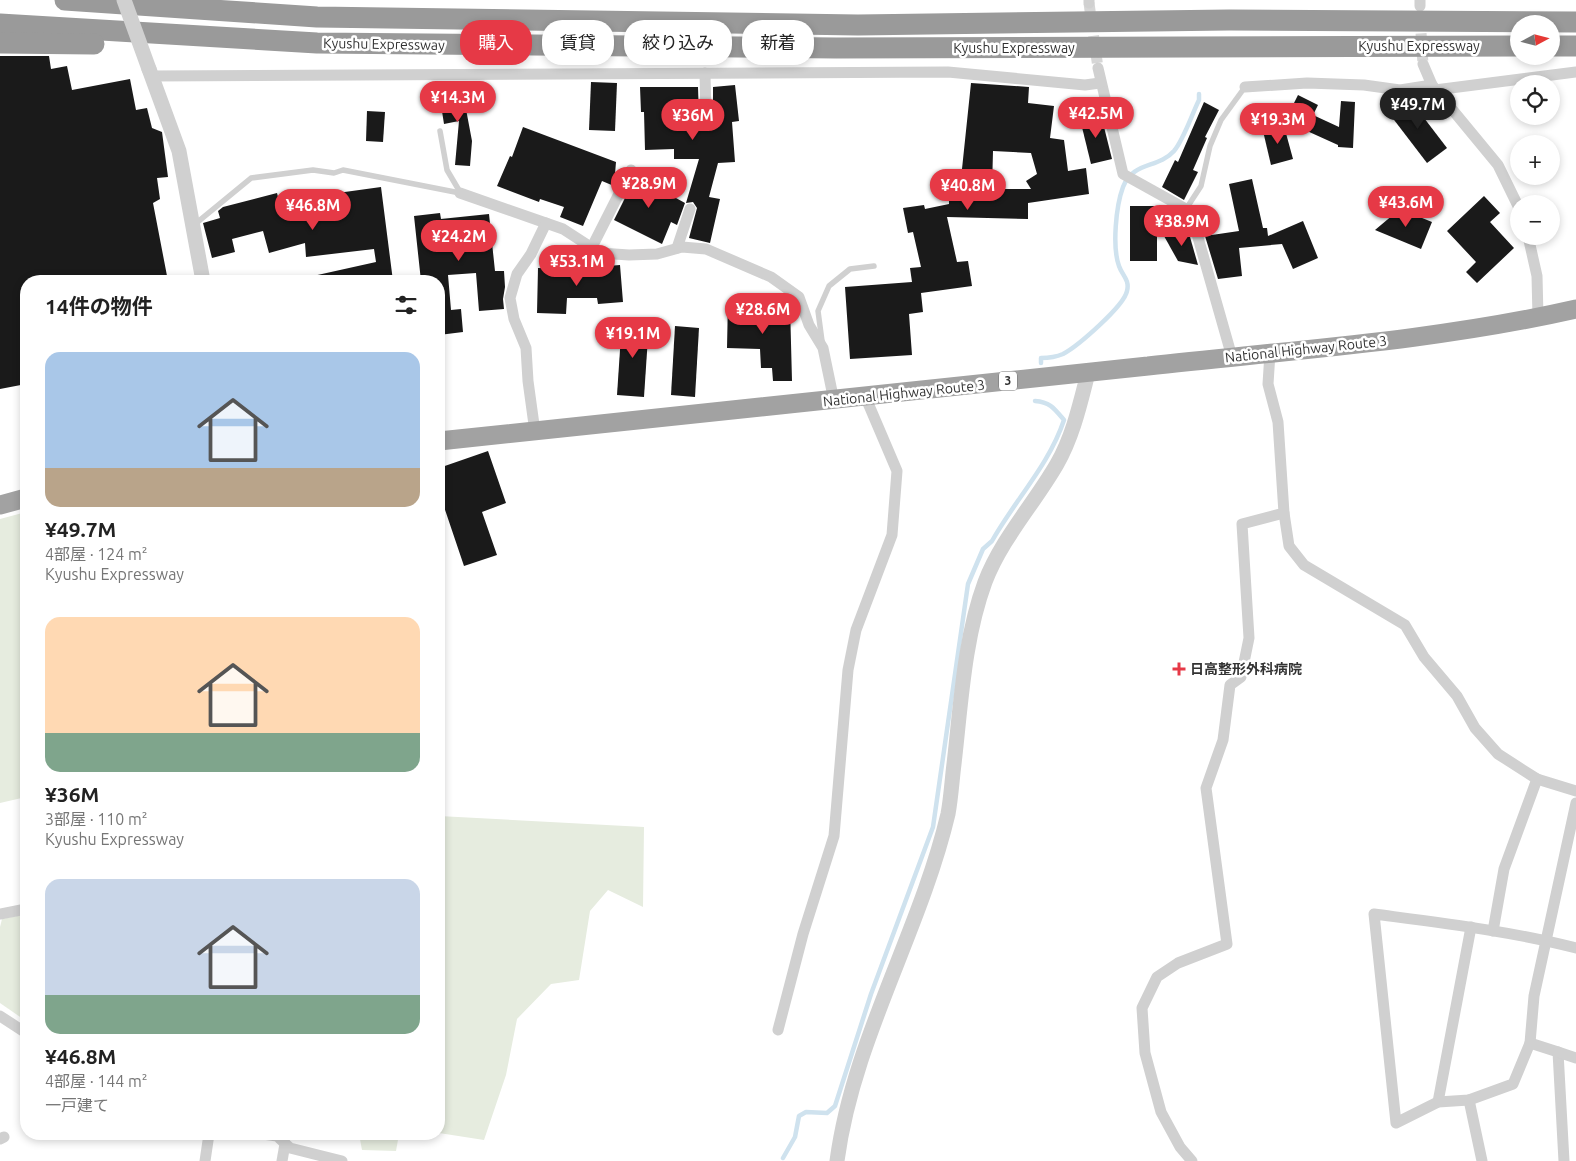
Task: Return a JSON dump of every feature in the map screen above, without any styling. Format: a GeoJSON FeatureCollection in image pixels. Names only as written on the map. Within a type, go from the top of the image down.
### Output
{"type":"FeatureCollection","features":[{"type":"Feature","properties":{"kind":"highway","name":"Kyushu Expressway"},"geometry":{"type":"LineString","coordinates":[[65,0],[316,17],[848,25],[1229,20],[1576,22]]}},
{"type":"Feature","properties":{"kind":"highway","name":"Kyushu Expressway"},"geometry":{"type":"LineString","coordinates":[[0,24],[317,43],[836,48],[1510,46]]}},
{"type":"Feature","properties":{"kind":"highway"},"geometry":{"type":"LineString","coordinates":[[0,43],[317,43]]}},
{"type":"Feature","properties":{"kind":"highway"},"geometry":{"type":"LineString","coordinates":[[1560,46],[1576,46]]}},
{"type":"Feature","properties":{"kind":"highway","name":"National Highway Route 3"},"geometry":{"type":"LineString","coordinates":[[445,440],[834,401],[865,396],[1406,338],[1576,309]]}},
{"type":"Feature","properties":{"kind":"highway"},"geometry":{"type":"LineString","coordinates":[[0,505],[20,500]]}},
{"type":"Feature","properties":{"kind":"street"},"geometry":{"type":"LineString","coordinates":[[124,0],[179,151],[202,275]]}},
{"type":"Feature","properties":{"kind":"street"},"geometry":{"type":"LineString","coordinates":[[1423,64],[1434,88],[1498,165],[1513,195]]}},
{"type":"Feature","properties":{"kind":"street"},"geometry":{"type":"LineString","coordinates":[[1098,68],[1123,174],[1186,209],[1197,234],[1232,356]]}},
{"type":"Feature","properties":{"kind":"street"},"geometry":{"type":"LineString","coordinates":[[150,72],[948,72],[1085,85],[1100,83]]}},
{"type":"Feature","properties":{"kind":"street"},"geometry":{"type":"LineString","coordinates":[[1245,87],[1307,83],[1400,90],[1576,72]]}},
{"type":"Feature","properties":{"kind":"street"},"geometry":{"type":"LineString","coordinates":[[705,73],[706,118]]}},
{"type":"Feature","properties":{"kind":"street"},"geometry":{"type":"LineString","coordinates":[[592,247],[631,170]]}},
{"type":"Feature","properties":{"kind":"street"},"geometry":{"type":"LineString","coordinates":[[460,193],[563,229],[600,253],[657,254],[677,248],[706,249],[771,277],[799,297],[809,325],[824,350],[834,401]]}},
{"type":"Feature","properties":{"kind":"street"},"geometry":{"type":"LineString","coordinates":[[677,248],[690,209]]}},
{"type":"Feature","properties":{"kind":"street"},"geometry":{"type":"LineString","coordinates":[[535,432],[528,381],[526,348],[514,318],[510,298],[517,274],[531,254],[546,223]]}},
{"type":"Feature","properties":{"kind":"street"},"geometry":{"type":"LineString","coordinates":[[1530,245],[1537,276],[1538,317]]}},
{"type":"Feature","properties":{"kind":"street"},"geometry":{"type":"LineString","coordinates":[[1270,353],[1268,384],[1278,422],[1284,513],[1289,546],[1304,565],[1405,625],[1424,657],[1457,696],[1475,728],[1498,754],[1537,779],[1576,791]]}},
{"type":"Feature","properties":{"kind":"street"},"geometry":{"type":"LineString","coordinates":[[837,1161],[842,1125],[857,1071],[931,874],[948,812],[967,660],[975,615],[985,582],[1002,546],[1057,464],[1077,418],[1088,373]]}},
{"type":"Feature","properties":{"kind":"street"},"geometry":{"type":"LineString","coordinates":[[778,1030],[803,934],[834,836],[848,670],[856,630],[892,536],[896,471],[865,396]]}},
{"type":"Feature","properties":{"kind":"street"},"geometry":{"type":"LineString","coordinates":[[1192,1161],[1180,1147],[1161,1112],[1145,1053],[1142,1008],[1158,977],[1178,963],[1228,944],[1206,788],[1223,740],[1230,685],[1241,677],[1248,638],[1242,524],[1284,513]]}},
{"type":"Feature","properties":{"kind":"street"},"geometry":{"type":"LineString","coordinates":[[1493,931],[1504,868],[1537,779]]}},
{"type":"Feature","properties":{"kind":"street"},"geometry":{"type":"LineString","coordinates":[[1576,803],[1547,940],[1534,996],[1530,1043],[1513,1084],[1469,1100],[1438,1102],[1396,1123],[1374,914],[1471,927],[1547,940],[1576,948]]}},
{"type":"Feature","properties":{"kind":"street"},"geometry":{"type":"LineString","coordinates":[[0,914],[20,910]]}},
{"type":"Feature","properties":{"kind":"street"},"geometry":{"type":"LineString","coordinates":[[1438,1102],[1471,927]]}},
{"type":"Feature","properties":{"kind":"street"},"geometry":{"type":"LineString","coordinates":[[0,1016],[20,1029]]}},
{"type":"Feature","properties":{"kind":"street"},"geometry":{"type":"LineString","coordinates":[[1530,1043],[1576,1058]]}},
{"type":"Feature","properties":{"kind":"street"},"geometry":{"type":"LineString","coordinates":[[1558,1052],[1564,1161]]}},
{"type":"Feature","properties":{"kind":"street"},"geometry":{"type":"LineString","coordinates":[[1469,1100],[1482,1161]]}},
{"type":"Feature","properties":{"kind":"street"},"geometry":{"type":"LineString","coordinates":[[205,1161],[208,1140]]}},
{"type":"Feature","properties":{"kind":"street"},"geometry":{"type":"LineString","coordinates":[[281,1140],[290,1148],[342,1161]]}},
{"type":"Feature","properties":{"kind":"street"},"geometry":{"type":"LineString","coordinates":[[282,1161],[285,1144]]}},
{"type":"Feature","properties":{"kind":"lane"},"geometry":{"type":"LineString","coordinates":[[1186,209],[1201,186],[1210,146],[1221,120],[1245,87]]}},
{"type":"Feature","properties":{"kind":"lane"},"geometry":{"type":"LineString","coordinates":[[440,131],[447,170],[460,193]]}},
{"type":"Feature","properties":{"kind":"lane"},"geometry":{"type":"LineString","coordinates":[[193,225],[251,178],[312,170],[334,173],[343,170],[460,193]]}},
{"type":"Feature","properties":{"kind":"lane"},"geometry":{"type":"LineString","coordinates":[[824,350],[818,311],[829,286],[850,269],[874,266]]}},
{"type":"Feature","properties":{"kind":"shaded area"},"geometry":{"type":"Polygon","coordinates":[[[20,514],[20,798],[0,803],[0,519],[20,514]]]}},
{"type":"Feature","properties":{"kind":"shaded area"},"geometry":{"type":"Polygon","coordinates":[[[445,816],[644,827],[643,907],[608,890],[590,911],[579,980],[551,984],[517,1019],[506,1075],[484,1140],[445,1134],[445,816]]]}},
{"type":"Feature","properties":{"kind":"shaded area"},"geometry":{"type":"Polygon","coordinates":[[[20,915],[20,1017],[0,1003],[0,927],[2,919],[20,915]]]}},
{"type":"Feature","properties":{"kind":"shaded area"},"geometry":{"type":"Polygon","coordinates":[[[360,1140],[398,1140],[396,1151],[362,1150],[360,1140]]]}},
{"type":"Feature","properties":{"kind":"building"},"geometry":{"type":"Polygon","coordinates":[[[0,56],[49,56],[51,69],[67,66],[72,90],[130,79],[136,110],[147,108],[152,128],[162,132],[168,177],[157,178],[160,199],[153,203],[167,275],[20,275],[20,385],[0,389],[0,56]]]}},
{"type":"Feature","properties":{"kind":"building"},"geometry":{"type":"Polygon","coordinates":[[[591,82],[617,83],[615,131],[589,130],[591,82]]]}},
{"type":"Feature","properties":{"kind":"building"},"geometry":{"type":"Polygon","coordinates":[[[971,83],[1029,87],[1028,103],[1054,106],[1050,138],[1064,140],[1068,171],[1086,168],[1089,194],[1028,203],[1028,219],[947,217],[957,262],[968,261],[972,286],[921,293],[923,312],[909,314],[912,355],[850,359],[845,287],[912,282],[910,268],[921,267],[913,232],[908,233],[903,208],[924,205],[925,209],[949,204],[949,188],[960,188],[971,83]],[[993,151],[992,189],[1031,189],[1026,181],[1037,174],[1031,153],[993,151]]]}},
{"type":"Feature","properties":{"kind":"building"},"geometry":{"type":"Polygon","coordinates":[[[735,85],[739,121],[732,122],[735,162],[718,163],[709,197],[720,199],[710,243],[689,238],[697,208],[693,202],[686,203],[699,159],[674,159],[674,149],[645,150],[644,112],[641,112],[640,87],[698,87],[699,119],[706,125],[710,124],[713,118],[713,87],[735,85]]]}},
{"type":"Feature","properties":{"kind":"building"},"geometry":{"type":"Polygon","coordinates":[[[462,88],[472,141],[470,166],[455,165],[459,121],[444,124],[439,92],[462,88]]]}},
{"type":"Feature","properties":{"kind":"building"},"geometry":{"type":"Polygon","coordinates":[[[1298,95],[1318,105],[1313,115],[1339,127],[1341,101],[1355,102],[1353,148],[1338,147],[1338,145],[1285,121],[1298,95]]]}},
{"type":"Feature","properties":{"kind":"building"},"geometry":{"type":"Polygon","coordinates":[[[1408,97],[1447,148],[1427,163],[1388,112],[1408,97]]]}},
{"type":"Feature","properties":{"kind":"building"},"geometry":{"type":"Polygon","coordinates":[[[1204,102],[1219,110],[1205,137],[1207,138],[1193,170],[1198,172],[1184,200],[1162,187],[1175,160],[1178,162],[1204,102]]]}},
{"type":"Feature","properties":{"kind":"building"},"geometry":{"type":"Polygon","coordinates":[[[367,111],[385,112],[383,142],[366,141],[367,111]]]}},
{"type":"Feature","properties":{"kind":"building"},"geometry":{"type":"Polygon","coordinates":[[[1101,115],[1112,159],[1091,164],[1080,119],[1101,115]]]}},
{"type":"Feature","properties":{"kind":"building"},"geometry":{"type":"Polygon","coordinates":[[[1284,126],[1293,159],[1271,165],[1263,131],[1284,126]]]}},
{"type":"Feature","properties":{"kind":"building"},"geometry":{"type":"Polygon","coordinates":[[[523,127],[616,162],[614,186],[602,181],[583,226],[560,217],[564,207],[540,199],[539,202],[497,186],[510,156],[512,157],[523,127]]]}},
{"type":"Feature","properties":{"kind":"building"},"geometry":{"type":"Polygon","coordinates":[[[638,172],[659,181],[656,187],[685,203],[677,225],[671,222],[662,244],[614,220],[638,172]]]}},
{"type":"Feature","properties":{"kind":"building"},"geometry":{"type":"Polygon","coordinates":[[[1252,179],[1263,228],[1267,228],[1268,236],[1303,221],[1318,258],[1293,269],[1282,244],[1239,248],[1242,276],[1218,279],[1205,236],[1239,231],[1229,184],[1252,179]]]}},
{"type":"Feature","properties":{"kind":"building"},"geometry":{"type":"Polygon","coordinates":[[[381,187],[392,275],[318,275],[376,262],[374,249],[306,257],[305,243],[269,253],[263,231],[232,239],[235,252],[212,258],[203,223],[220,218],[218,211],[223,207],[277,193],[283,216],[312,212],[311,208],[324,206],[323,195],[381,187]]]}},
{"type":"Feature","properties":{"kind":"building"},"geometry":{"type":"Polygon","coordinates":[[[1484,196],[1500,213],[1490,222],[1514,248],[1477,283],[1466,272],[1476,262],[1447,231],[1484,196]]]}},
{"type":"Feature","properties":{"kind":"building"},"geometry":{"type":"Polygon","coordinates":[[[1130,206],[1157,206],[1157,261],[1130,261],[1130,206]]]}},
{"type":"Feature","properties":{"kind":"building"},"geometry":{"type":"Polygon","coordinates":[[[1400,209],[1432,222],[1421,249],[1375,230],[1400,209]]]}},
{"type":"Feature","properties":{"kind":"building"},"geometry":{"type":"Polygon","coordinates":[[[440,213],[441,219],[489,214],[495,271],[504,271],[504,309],[479,311],[476,273],[448,275],[451,310],[461,309],[463,332],[445,334],[445,275],[420,275],[414,216],[440,213]]]}},
{"type":"Feature","properties":{"kind":"building"},"geometry":{"type":"Polygon","coordinates":[[[1187,229],[1198,265],[1178,261],[1164,236],[1187,229]]]}},
{"type":"Feature","properties":{"kind":"building"},"geometry":{"type":"Polygon","coordinates":[[[620,265],[623,302],[598,304],[597,298],[567,298],[566,314],[537,313],[538,268],[595,270],[595,267],[620,265]]]}},
{"type":"Feature","properties":{"kind":"building"},"geometry":{"type":"Polygon","coordinates":[[[728,300],[750,301],[749,306],[790,305],[792,381],[773,381],[772,368],[761,368],[760,349],[727,348],[728,300]]]}},
{"type":"Feature","properties":{"kind":"building"},"geometry":{"type":"Polygon","coordinates":[[[622,320],[649,322],[644,397],[617,395],[622,320]]]}},
{"type":"Feature","properties":{"kind":"building"},"geometry":{"type":"Polygon","coordinates":[[[675,326],[699,328],[695,397],[671,395],[675,326]]]}},
{"type":"Feature","properties":{"kind":"building"},"geometry":{"type":"Polygon","coordinates":[[[488,451],[506,503],[482,512],[497,555],[464,566],[445,510],[445,466],[488,451]]]}},
{"type":"Feature","properties":{"kind":"waterway"},"geometry":{"type":"LineString","coordinates":[[1041,363],[1041,358],[1063,354],[1079,343],[1100,325],[1124,298],[1128,287],[1119,266],[1115,238],[1117,215],[1123,187],[1133,173],[1161,161],[1174,151],[1188,126],[1199,100],[1199,94]]}},
{"type":"Feature","properties":{"kind":"waterway"},"geometry":{"type":"LineString","coordinates":[[783,1158],[795,1137],[799,1116],[806,1112],[827,1113],[835,1106],[871,994],[933,827],[968,584],[983,549],[992,541],[1041,467],[1058,436],[1064,420],[1051,406],[1035,401]]}},
{"type":"Feature","properties":{"kind":"tunnel"},"geometry":{"type":"LineString","coordinates":[[1089,3],[1098,68]]}},
{"type":"Feature","properties":{"kind":"tunnel"},"geometry":{"type":"LineString","coordinates":[[1420,17],[1423,64]]}},
{"type":"Feature","properties":{"kind":"place","name":"日高整形外科病院"},"geometry":{"type":"Point","coordinates":[1179,669]}}]}
